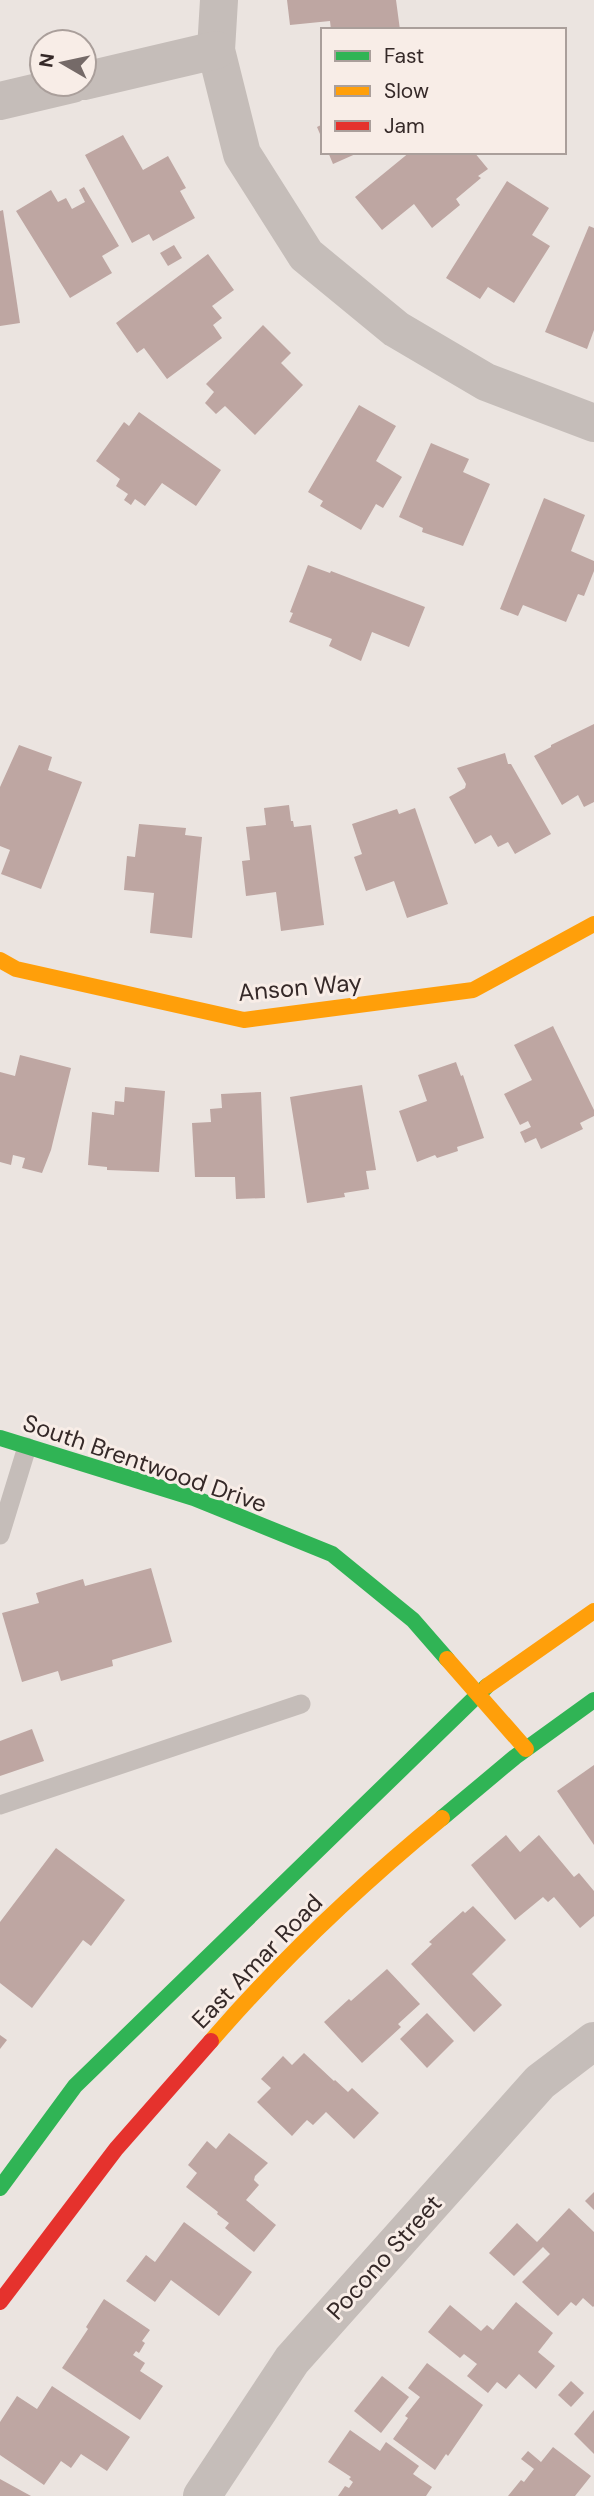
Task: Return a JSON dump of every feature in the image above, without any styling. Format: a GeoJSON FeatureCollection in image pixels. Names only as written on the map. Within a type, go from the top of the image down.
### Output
{"type":"FeatureCollection","features":[{"type":"Feature","properties":{"kind":"main road","name":"Anson Way"},"geometry":{"type":"LineString","coordinates":[[0,960],[16,969],[244,1020],[473,990],[594,924]]}},
{"type":"Feature","properties":{"kind":"main road","name":"South Brentwood Drive"},"geometry":{"type":"LineString","coordinates":[[0,1438],[194,1498],[332,1554],[413,1620],[526,1749]]}},
{"type":"Feature","properties":{"kind":"main road","name":"East Amar Road"},"geometry":{"type":"LineString","coordinates":[[0,2188],[75,2086],[478,1692],[594,1611]]}},
{"type":"Feature","properties":{"kind":"main road","name":"East Amar Road"},"geometry":{"type":"LineString","coordinates":[[0,2302],[116,2149],[255,1990],[358,1889],[526,1749],[594,1700]]}},
{"type":"Feature","properties":{"kind":"street"},"geometry":{"type":"LineString","coordinates":[[219,0],[216,50],[242,155],[306,255],[407,336],[486,382],[594,423]]}},
{"type":"Feature","properties":{"kind":"street"},"geometry":{"type":"LineString","coordinates":[[98,78],[216,50]]}},
{"type":"Feature","properties":{"kind":"street"},"geometry":{"type":"LineString","coordinates":[[0,101],[28,94]]}},
{"type":"Feature","properties":{"kind":"street","name":"Pocono Street"},"geometry":{"type":"LineString","coordinates":[[202,2496],[292,2360],[540,2082],[594,2041]]}},
{"type":"Feature","properties":{"kind":"lane"},"geometry":{"type":"LineString","coordinates":[[0,1535],[27,1447]]}},
{"type":"Feature","properties":{"kind":"lane"},"geometry":{"type":"LineString","coordinates":[[0,1805],[300,1704]]}},
{"type":"Feature","properties":{"kind":"building"},"geometry":{"type":"Polygon","coordinates":[[[287,0],[396,0],[400,28],[331,28],[330,21],[290,25],[287,0]]]}},
{"type":"Feature","properties":{"kind":"building"},"geometry":{"type":"Polygon","coordinates":[[[123,135],[143,170],[168,156],[186,188],[180,191],[195,218],[153,241],[149,234],[132,243],[85,155],[123,135]]]}},
{"type":"Feature","properties":{"kind":"building"},"geometry":{"type":"Polygon","coordinates":[[[329,154],[356,154],[333,164],[329,154]]]}},
{"type":"Feature","properties":{"kind":"building"},"geometry":{"type":"Polygon","coordinates":[[[408,154],[476,154],[488,169],[456,199],[460,205],[432,228],[414,204],[382,230],[355,197],[408,154]]]}},
{"type":"Feature","properties":{"kind":"building"},"geometry":{"type":"Polygon","coordinates":[[[507,181],[549,208],[532,235],[550,246],[514,303],[488,287],[480,299],[446,278],[507,181]]]}},
{"type":"Feature","properties":{"kind":"building"},"geometry":{"type":"Polygon","coordinates":[[[84,187],[119,246],[102,256],[112,273],[70,298],[16,211],[51,190],[58,202],[66,198],[72,209],[85,202],[79,190],[84,187]]]}},
{"type":"Feature","properties":{"kind":"building"},"geometry":{"type":"Polygon","coordinates":[[[3,210],[20,323],[0,326],[0,211],[3,210]]]}},
{"type":"Feature","properties":{"kind":"building"},"geometry":{"type":"Polygon","coordinates":[[[589,226],[594,228],[594,330],[587,349],[545,332],[589,226]]]}},
{"type":"Feature","properties":{"kind":"building"},"geometry":{"type":"Polygon","coordinates":[[[174,245],[182,258],[168,266],[160,253],[174,245]]]}},
{"type":"Feature","properties":{"kind":"building"},"geometry":{"type":"Polygon","coordinates":[[[208,254],[234,290],[212,306],[222,318],[213,325],[222,338],[167,379],[144,348],[137,353],[116,323],[208,254]]]}},
{"type":"Feature","properties":{"kind":"building"},"geometry":{"type":"Polygon","coordinates":[[[263,325],[291,353],[281,363],[303,385],[255,435],[225,406],[216,414],[205,403],[214,392],[206,384],[263,325]]]}},
{"type":"Feature","properties":{"kind":"building"},"geometry":{"type":"Polygon","coordinates":[[[359,405],[396,426],[376,461],[402,477],[383,508],[376,504],[361,530],[320,506],[323,501],[308,492],[359,405]]]}},
{"type":"Feature","properties":{"kind":"building"},"geometry":{"type":"Polygon","coordinates":[[[139,412],[221,470],[196,506],[162,483],[145,506],[135,499],[131,505],[124,500],[128,494],[116,486],[120,479],[96,461],[124,422],[129,426],[139,412]]]}},
{"type":"Feature","properties":{"kind":"building"},"geometry":{"type":"Polygon","coordinates":[[[431,443],[469,459],[463,472],[490,484],[463,546],[422,532],[423,528],[399,517],[431,443]]]}},
{"type":"Feature","properties":{"kind":"building"},"geometry":{"type":"Polygon","coordinates":[[[544,498],[585,515],[571,551],[594,561],[594,571],[584,596],[578,594],[566,622],[523,605],[518,616],[500,609],[544,498]]]}},
{"type":"Feature","properties":{"kind":"building"},"geometry":{"type":"Polygon","coordinates":[[[308,565],[330,573],[331,571],[425,607],[409,647],[372,632],[361,661],[329,646],[332,639],[289,622],[293,613],[290,612],[308,565]]]}},
{"type":"Feature","properties":{"kind":"building"},"geometry":{"type":"Polygon","coordinates":[[[594,724],[594,802],[584,807],[578,795],[562,805],[534,756],[594,724]]]}},
{"type":"Feature","properties":{"kind":"building"},"geometry":{"type":"Polygon","coordinates":[[[19,745],[52,757],[48,770],[82,782],[41,889],[1,874],[10,850],[0,846],[0,787],[19,745]]]}},
{"type":"Feature","properties":{"kind":"building"},"geometry":{"type":"Polygon","coordinates":[[[505,753],[508,764],[511,764],[551,834],[515,854],[508,842],[498,847],[491,835],[475,844],[449,797],[465,788],[466,784],[457,768],[505,753]]]}},
{"type":"Feature","properties":{"kind":"building"},"geometry":{"type":"Polygon","coordinates":[[[289,805],[294,827],[311,825],[324,925],[281,931],[276,892],[246,896],[242,861],[250,860],[246,827],[266,825],[264,808],[289,805]]]}},
{"type":"Feature","properties":{"kind":"building"},"geometry":{"type":"Polygon","coordinates":[[[415,808],[448,904],[407,918],[394,881],[366,891],[354,857],[362,854],[352,824],[397,809],[399,814],[415,808]]]}},
{"type":"Feature","properties":{"kind":"building"},"geometry":{"type":"Polygon","coordinates":[[[139,824],[186,828],[185,835],[202,837],[192,938],[150,933],[154,893],[124,890],[127,856],[135,857],[139,824]]]}},
{"type":"Feature","properties":{"kind":"building"},"geometry":{"type":"Polygon","coordinates":[[[553,1026],[594,1110],[594,1116],[580,1123],[583,1129],[541,1149],[536,1138],[525,1143],[520,1132],[531,1127],[528,1121],[520,1125],[504,1094],[532,1080],[514,1045],[553,1026]]]}},
{"type":"Feature","properties":{"kind":"building"},"geometry":{"type":"Polygon","coordinates":[[[20,1055],[71,1068],[51,1150],[42,1173],[22,1168],[25,1158],[13,1155],[11,1165],[0,1162],[0,1072],[15,1076],[20,1055]]]}},
{"type":"Feature","properties":{"kind":"building"},"geometry":{"type":"Polygon","coordinates":[[[456,1062],[484,1138],[457,1147],[458,1151],[417,1162],[399,1111],[427,1101],[418,1075],[456,1062]]]}},
{"type":"Feature","properties":{"kind":"building"},"geometry":{"type":"Polygon","coordinates":[[[362,1085],[376,1170],[366,1171],[369,1189],[344,1193],[345,1197],[307,1203],[290,1097],[362,1085]]]}},
{"type":"Feature","properties":{"kind":"building"},"geometry":{"type":"Polygon","coordinates":[[[125,1087],[165,1091],[159,1172],[107,1170],[107,1167],[88,1165],[92,1112],[114,1115],[115,1101],[124,1102],[125,1087]]]}},
{"type":"Feature","properties":{"kind":"building"},"geometry":{"type":"Polygon","coordinates":[[[261,1092],[265,1198],[236,1199],[235,1177],[195,1177],[192,1123],[211,1122],[210,1109],[222,1108],[221,1094],[261,1092]]]}},
{"type":"Feature","properties":{"kind":"building"},"geometry":{"type":"Polygon","coordinates":[[[151,1568],[172,1642],[112,1660],[113,1666],[61,1681],[58,1671],[22,1682],[2,1613],[39,1603],[36,1593],[83,1579],[85,1586],[151,1568]]]}},
{"type":"Feature","properties":{"kind":"building"},"geometry":{"type":"Polygon","coordinates":[[[32,1729],[44,1761],[0,1776],[0,1741],[32,1729]]]}},
{"type":"Feature","properties":{"kind":"building"},"geometry":{"type":"Polygon","coordinates":[[[594,1765],[594,1845],[557,1791],[594,1765]]]}},
{"type":"Feature","properties":{"kind":"building"},"geometry":{"type":"Polygon","coordinates":[[[506,1835],[520,1852],[539,1835],[574,1877],[579,1873],[594,1891],[594,1916],[580,1928],[554,1897],[548,1902],[543,1897],[515,1920],[471,1865],[506,1835]]]}},
{"type":"Feature","properties":{"kind":"building"},"geometry":{"type":"Polygon","coordinates":[[[56,1848],[125,1900],[91,1946],[83,1940],[32,2008],[0,1983],[0,1922],[56,1848]]]}},
{"type":"Feature","properties":{"kind":"building"},"geometry":{"type":"Polygon","coordinates":[[[473,1906],[506,1940],[472,1974],[502,2005],[474,2032],[411,1964],[432,1944],[429,1942],[463,1911],[465,1913],[473,1906]]]}},
{"type":"Feature","properties":{"kind":"building"},"geometry":{"type":"Polygon","coordinates":[[[387,1969],[420,2004],[398,2024],[401,2027],[362,2063],[324,2022],[387,1969]]]}},
{"type":"Feature","properties":{"kind":"building"},"geometry":{"type":"Polygon","coordinates":[[[427,2013],[454,2041],[427,2068],[400,2039],[427,2013]]]}},
{"type":"Feature","properties":{"kind":"building"},"geometry":{"type":"Polygon","coordinates":[[[0,2035],[7,2040],[0,2049],[0,2035]]]}},
{"type":"Feature","properties":{"kind":"building"},"geometry":{"type":"Polygon","coordinates":[[[304,2053],[334,2081],[348,2092],[352,2088],[379,2113],[354,2139],[326,2112],[313,2125],[307,2120],[292,2136],[257,2102],[271,2088],[261,2079],[283,2056],[292,2065],[304,2053]]]}},
{"type":"Feature","properties":{"kind":"building"},"geometry":{"type":"Polygon","coordinates":[[[229,2133],[268,2163],[255,2176],[254,2180],[259,2185],[246,2200],[276,2225],[254,2252],[225,2228],[229,2223],[217,2214],[218,2212],[186,2187],[197,2173],[188,2165],[207,2141],[216,2149],[229,2133]]]}},
{"type":"Feature","properties":{"kind":"building"},"geometry":{"type":"Polygon","coordinates":[[[594,2192],[594,2210],[585,2201],[594,2192]]]}},
{"type":"Feature","properties":{"kind":"building"},"geometry":{"type":"Polygon","coordinates":[[[569,2208],[594,2232],[594,2306],[583,2298],[576,2306],[571,2302],[558,2316],[522,2282],[550,2254],[543,2247],[514,2276],[489,2253],[517,2223],[537,2242],[569,2208]]]}},
{"type":"Feature","properties":{"kind":"building"},"geometry":{"type":"Polygon","coordinates":[[[184,2222],[252,2272],[219,2316],[171,2280],[155,2302],[126,2281],[146,2255],[155,2262],[184,2222]]]}},
{"type":"Feature","properties":{"kind":"building"},"geometry":{"type":"Polygon","coordinates":[[[104,2299],[150,2330],[142,2341],[145,2343],[139,2353],[136,2351],[133,2355],[145,2363],[140,2371],[163,2386],[140,2420],[62,2368],[104,2299]]]}},
{"type":"Feature","properties":{"kind":"building"},"geometry":{"type":"Polygon","coordinates":[[[516,2302],[553,2333],[538,2352],[555,2366],[536,2389],[519,2374],[506,2389],[497,2382],[488,2393],[467,2376],[477,2364],[464,2354],[460,2358],[428,2332],[450,2305],[481,2331],[487,2325],[493,2330],[516,2302]]]}},
{"type":"Feature","properties":{"kind":"building"},"geometry":{"type":"Polygon","coordinates":[[[427,2363],[483,2405],[448,2456],[446,2454],[435,2470],[393,2439],[408,2418],[405,2416],[420,2397],[408,2388],[427,2363]]]}},
{"type":"Feature","properties":{"kind":"building"},"geometry":{"type":"Polygon","coordinates":[[[382,2376],[409,2397],[381,2433],[354,2411],[382,2376]]]}},
{"type":"Feature","properties":{"kind":"building"},"geometry":{"type":"Polygon","coordinates":[[[571,2381],[584,2393],[571,2407],[558,2395],[571,2381]]]}},
{"type":"Feature","properties":{"kind":"building"},"geometry":{"type":"Polygon","coordinates":[[[52,2386],[130,2437],[107,2471],[81,2454],[71,2468],[61,2461],[44,2485],[0,2455],[0,2422],[17,2396],[37,2409],[52,2386]]]}},
{"type":"Feature","properties":{"kind":"building"},"geometry":{"type":"Polygon","coordinates":[[[594,2410],[594,2454],[574,2434],[594,2410]]]}},
{"type":"Feature","properties":{"kind":"building"},"geometry":{"type":"Polygon","coordinates":[[[350,2430],[380,2451],[386,2442],[419,2466],[413,2474],[432,2487],[426,2496],[338,2496],[345,2486],[349,2488],[353,2482],[349,2479],[351,2477],[328,2462],[350,2430]]]}},
{"type":"Feature","properties":{"kind":"building"},"geometry":{"type":"Polygon","coordinates":[[[553,2447],[591,2476],[575,2496],[508,2496],[534,2469],[521,2459],[528,2451],[541,2462],[553,2447]]]}},
{"type":"Feature","properties":{"kind":"building"},"geometry":{"type":"Polygon","coordinates":[[[0,2479],[31,2496],[0,2496],[0,2479]]]}},
{"type":"Feature","properties":{"kind":"traffic: fast"},"geometry":{"type":"LineString","coordinates":[[0,1438],[194,1498],[332,1554],[413,1620],[447,1659]]}},
{"type":"Feature","properties":{"kind":"traffic: fast"},"geometry":{"type":"LineString","coordinates":[[0,2188],[75,2086],[487,1686]]}},
{"type":"Feature","properties":{"kind":"traffic: fast"},"geometry":{"type":"LineString","coordinates":[[442,1818],[515,1757],[594,1700]]}},
{"type":"Feature","properties":{"kind":"traffic: slow"},"geometry":{"type":"LineString","coordinates":[[0,960],[16,969],[244,1020],[473,990],[594,924]]}},
{"type":"Feature","properties":{"kind":"traffic: slow"},"geometry":{"type":"LineString","coordinates":[[487,1686],[594,1611]]}},
{"type":"Feature","properties":{"kind":"traffic: slow"},"geometry":{"type":"LineString","coordinates":[[447,1659],[526,1749]]}},
{"type":"Feature","properties":{"kind":"traffic: slow"},"geometry":{"type":"LineString","coordinates":[[211,2041],[322,1925],[442,1818]]}},
{"type":"Feature","properties":{"kind":"traffic: jam"},"geometry":{"type":"LineString","coordinates":[[0,2302],[116,2149],[211,2041]]}}]}
